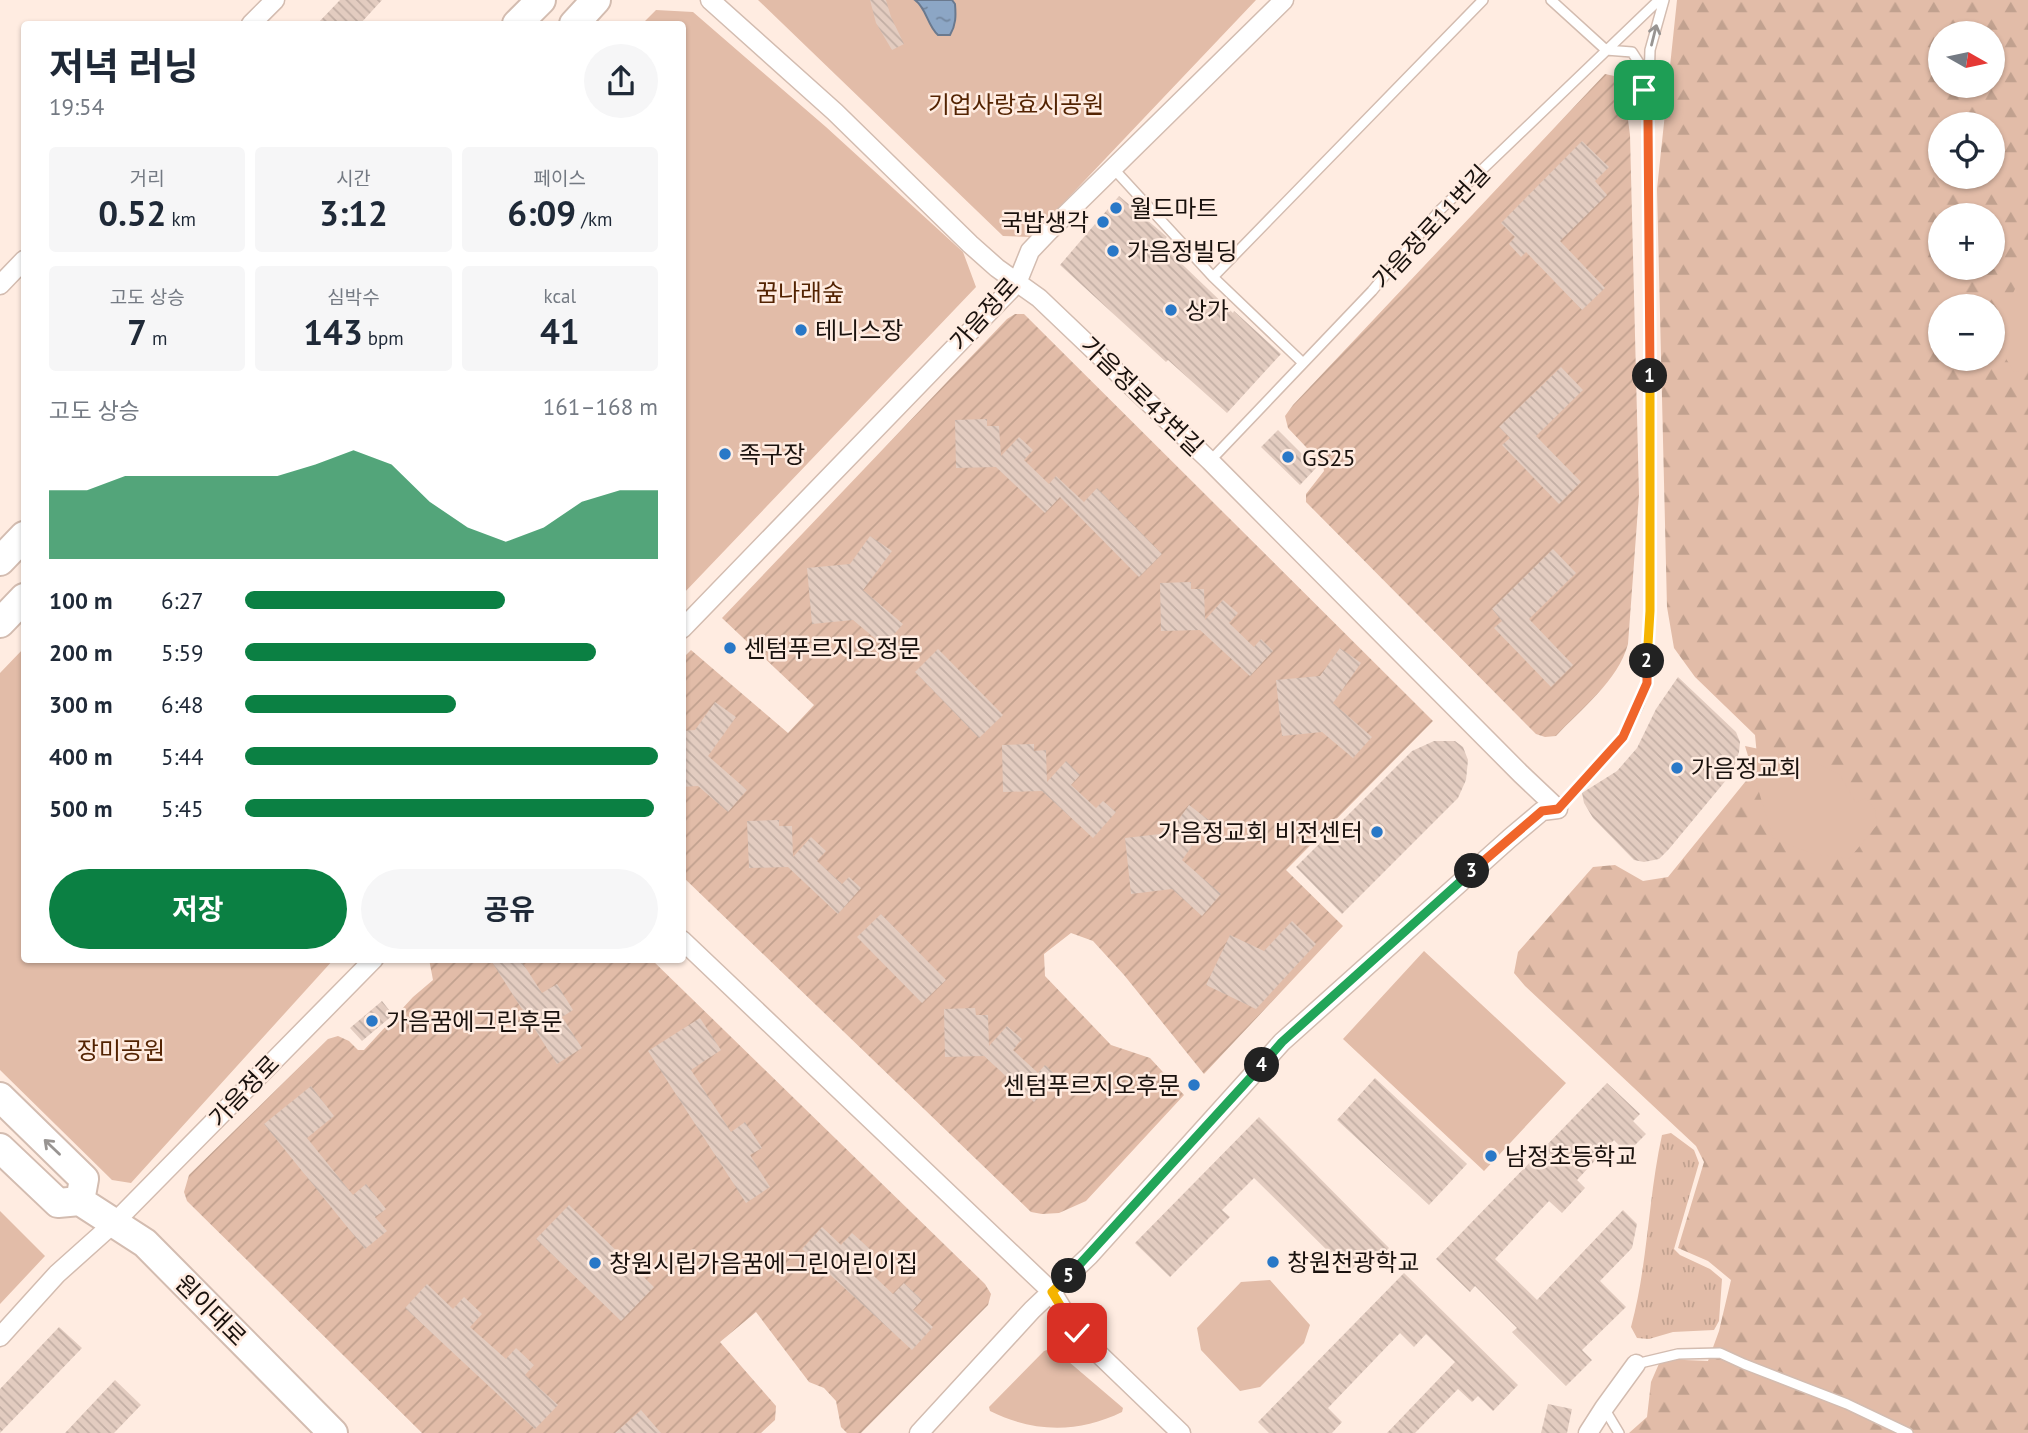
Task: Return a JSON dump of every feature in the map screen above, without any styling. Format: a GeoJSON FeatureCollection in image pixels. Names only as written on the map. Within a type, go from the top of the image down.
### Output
{"type":"FeatureCollection","features":[{"type":"Feature","properties":{"kind":"main road"},"geometry":{"type":"LineString","coordinates":[[520,21],[541,0]]}},
{"type":"Feature","properties":{"kind":"main road"},"geometry":{"type":"LineString","coordinates":[[577,21],[596,0]]}},
{"type":"Feature","properties":{"kind":"main road"},"geometry":{"type":"LineString","coordinates":[[0,561],[21,539]]}},
{"type":"Feature","properties":{"kind":"main road"},"geometry":{"type":"LineString","coordinates":[[0,623],[21,601]]}},
{"type":"Feature","properties":{"kind":"main road"},"geometry":{"type":"LineString","coordinates":[[0,1097],[84,1179],[80,1201]]}},
{"type":"Feature","properties":{"kind":"main road","name":"원이대로"},"geometry":{"type":"LineString","coordinates":[[0,1148],[58,1203],[80,1201],[145,1243],[332,1433]]}},
{"type":"Feature","properties":{"kind":"street"},"geometry":{"type":"LineString","coordinates":[[254,21],[275,0]]}},
{"type":"Feature","properties":{"kind":"street","name":"가음정로43번길"},"geometry":{"type":"LineString","coordinates":[[710,0],[835,112],[970,244],[1039,298],[1210,461],[1558,809]]}},
{"type":"Feature","properties":{"kind":"street","name":"가음정로"},"geometry":{"type":"LineString","coordinates":[[686,625],[1017,283],[1030,251],[1283,0]]}},
{"type":"Feature","properties":{"kind":"street"},"geometry":{"type":"LineString","coordinates":[[0,285],[21,263]]}},
{"type":"Feature","properties":{"kind":"street"},"geometry":{"type":"LineString","coordinates":[[919,1433],[1032,1310],[1089,1256],[1282,1042],[1510,838],[1542,811],[1558,809]]}},
{"type":"Feature","properties":{"kind":"street"},"geometry":{"type":"LineString","coordinates":[[686,944],[1052,1292],[1077,1333],[1181,1433]]}},
{"type":"Feature","properties":{"kind":"street","name":"가음정로"},"geometry":{"type":"LineString","coordinates":[[0,1337],[57,1274],[114,1223],[370,963]]}},
{"type":"Feature","properties":{"kind":"street"},"geometry":{"type":"LineString","coordinates":[[1588,1433],[1636,1364]]}},
{"type":"Feature","properties":{"kind":"lane"},"geometry":{"type":"LineString","coordinates":[[1213,277],[1483,0]]}},
{"type":"Feature","properties":{"kind":"lane"},"geometry":{"type":"LineString","coordinates":[[1551,0],[1606,50],[1632,52],[1641,66],[1648,119]]}},
{"type":"Feature","properties":{"kind":"lane","name":"가음정로11번길"},"geometry":{"type":"LineString","coordinates":[[1210,461],[1371,291],[1439,211],[1659,0]]}},
{"type":"Feature","properties":{"kind":"lane"},"geometry":{"type":"LineString","coordinates":[[1558,809],[1623,737],[1647,683],[1650,611],[1648,119],[1650,50],[1664,0]]}},
{"type":"Feature","properties":{"kind":"lane"},"geometry":{"type":"LineString","coordinates":[[1112,167],[1213,277],[1303,363]]}},
{"type":"Feature","properties":{"kind":"lane"},"geometry":{"type":"LineString","coordinates":[[1636,1364],[1678,1354],[1720,1353],[1847,1404],[1908,1433]]}},
{"type":"Feature","properties":{"kind":"lane"},"geometry":{"type":"LineString","coordinates":[[1604,1408],[1619,1433]]}},
{"type":"Feature","properties":{"kind":"green space","name":"기업사랑효시공원"},"geometry":{"type":"Polygon","coordinates":[[[758,0],[1256,0],[1031,237],[1003,236],[758,0]]]}},
{"type":"Feature","properties":{"kind":"green space"},"geometry":{"type":"Polygon","coordinates":[[[1677,0],[2028,0],[2028,1433],[1629,1433],[1647,1417],[1651,1382],[1661,1359],[1708,1361],[1719,1331],[1731,1280],[1708,1261],[1678,1248],[1704,1162],[1696,1146],[1514,973],[1518,952],[1593,867],[1615,865],[1643,881],[1668,877],[1758,766],[1755,735],[1695,677],[1674,648],[1667,607],[1657,189],[1677,0]]]}},
{"type":"Feature","properties":{"kind":"green space","name":"꿈나래숲"},"geometry":{"type":"Polygon","coordinates":[[[656,10],[693,12],[826,127],[963,252],[976,287],[686,591],[686,21],[645,21],[656,10]]]}},
{"type":"Feature","properties":{"kind":"green space"},"geometry":{"type":"Polygon","coordinates":[[[1605,74],[1619,77],[1624,89],[1630,135],[1639,495],[1628,644],[1616,670],[1598,694],[1556,736],[1545,737],[1536,734],[1306,502],[1306,494],[1324,471],[1323,465],[1288,428],[1285,416],[1605,74]]]}},
{"type":"Feature","properties":{"kind":"green space"},"geometry":{"type":"Polygon","coordinates":[[[2028,263],[2028,371],[2014,372],[2005,357],[2005,317],[2009,301],[2028,263]]]}},
{"type":"Feature","properties":{"kind":"green space"},"geometry":{"type":"Polygon","coordinates":[[[1015,314],[1024,314],[1433,721],[1286,870],[1343,926],[1204,1074],[1093,941],[1071,933],[1044,954],[1045,976],[1111,1045],[1150,1058],[1184,1095],[1086,1201],[1059,1213],[1042,1214],[1031,1212],[686,880],[686,655],[691,650],[788,733],[814,705],[722,618],[1007,319],[1015,314]]]}},
{"type":"Feature","properties":{"kind":"green space","name":"장미공원"},"geometry":{"type":"Polygon","coordinates":[[[21,651],[21,963],[330,963],[131,1183],[112,1180],[0,1070],[0,673],[21,651]]]}},
{"type":"Feature","properties":{"kind":"green space"},"geometry":{"type":"Polygon","coordinates":[[[1745,746],[1810,760],[1840,775],[1856,803],[1866,798],[1875,810],[1877,825],[1849,859],[1814,854],[1773,838],[1745,746]]]}},
{"type":"Feature","properties":{"kind":"green space"},"geometry":{"type":"Polygon","coordinates":[[[1424,951],[1566,1083],[1484,1171],[1343,1039],[1424,951]]]}},
{"type":"Feature","properties":{"kind":"green space"},"geometry":{"type":"Polygon","coordinates":[[[430,963],[655,963],[985,1284],[991,1294],[988,1305],[861,1433],[847,1433],[841,1427],[836,1401],[824,1388],[809,1382],[756,1312],[720,1342],[776,1406],[775,1420],[761,1433],[422,1433],[187,1201],[184,1192],[189,1175],[328,1039],[338,1036],[349,1041],[358,1050],[364,1050],[413,997],[433,980],[430,963]]]}},
{"type":"Feature","properties":{"kind":"green space"},"geometry":{"type":"Polygon","coordinates":[[[1671,1133],[1694,1150],[1699,1163],[1674,1249],[1680,1255],[1710,1269],[1722,1279],[1719,1321],[1714,1330],[1673,1332],[1649,1339],[1637,1338],[1631,1327],[1641,1279],[1657,1159],[1662,1135],[1671,1133]]]}},
{"type":"Feature","properties":{"kind":"green space"},"geometry":{"type":"Polygon","coordinates":[[[0,1211],[45,1256],[0,1304],[0,1211]]]}},
{"type":"Feature","properties":{"kind":"green space"},"geometry":{"type":"Polygon","coordinates":[[[1270,1280],[1310,1325],[1304,1343],[1260,1387],[1240,1391],[1201,1350],[1197,1328],[1241,1282],[1270,1280]]]}},
{"type":"Feature","properties":{"kind":"green space"},"geometry":{"type":"Polygon","coordinates":[[[1055,1350],[1123,1408],[1122,1412],[1089,1424],[1056,1428],[1023,1423],[990,1411],[989,1407],[1044,1351],[1055,1350]]]}},
{"type":"Feature","properties":{"kind":"water"},"geometry":{"type":"Polygon","coordinates":[[[915,0],[952,0],[955,4],[955,16],[950,35],[938,35],[915,0]]]}},
{"type":"Feature","properties":{"kind":"building"},"geometry":{"type":"Polygon","coordinates":[[[340,0],[382,0],[363,21],[320,21],[340,0]]]}},
{"type":"Feature","properties":{"kind":"building"},"geometry":{"type":"Polygon","coordinates":[[[870,0],[886,0],[904,44],[892,50],[876,23],[870,0]]]}},
{"type":"Feature","properties":{"kind":"building"},"geometry":{"type":"Polygon","coordinates":[[[1582,141],[1609,167],[1595,181],[1607,195],[1560,241],[1605,288],[1582,310],[1526,252],[1521,257],[1509,244],[1515,237],[1501,223],[1582,141]]]}},
{"type":"Feature","properties":{"kind":"building"},"geometry":{"type":"Polygon","coordinates":[[[1119,196],[1167,237],[1161,244],[1233,313],[1234,311],[1281,354],[1227,413],[1168,360],[1166,362],[1060,265],[1119,196]]]}},
{"type":"Feature","properties":{"kind":"building"},"geometry":{"type":"Polygon","coordinates":[[[1561,367],[1583,390],[1536,436],[1581,482],[1559,504],[1502,445],[1510,438],[1499,427],[1561,367]]]}},
{"type":"Feature","properties":{"kind":"building"},"geometry":{"type":"Polygon","coordinates":[[[987,419],[987,426],[999,426],[1001,456],[1019,437],[1033,450],[1024,460],[1049,484],[1056,476],[1084,502],[1097,488],[1162,554],[1139,577],[1060,497],[1045,513],[996,467],[956,468],[955,420],[987,419]]]}},
{"type":"Feature","properties":{"kind":"building"},"geometry":{"type":"Polygon","coordinates":[[[1278,430],[1316,468],[1300,485],[1261,447],[1278,430]]]}},
{"type":"Feature","properties":{"kind":"building"},"geometry":{"type":"Polygon","coordinates":[[[870,536],[892,551],[863,590],[903,624],[884,646],[853,620],[812,624],[807,568],[850,564],[870,536]]]}},
{"type":"Feature","properties":{"kind":"building"},"geometry":{"type":"Polygon","coordinates":[[[1553,549],[1576,573],[1529,619],[1573,665],[1551,687],[1494,628],[1502,621],[1492,609],[1553,549]]]}},
{"type":"Feature","properties":{"kind":"building"},"geometry":{"type":"Polygon","coordinates":[[[1191,582],[1191,589],[1204,589],[1205,620],[1223,600],[1238,613],[1229,623],[1254,647],[1261,639],[1273,651],[1250,676],[1200,630],[1161,631],[1160,583],[1191,582]]]}},
{"type":"Feature","properties":{"kind":"building"},"geometry":{"type":"Polygon","coordinates":[[[1340,648],[1361,663],[1333,703],[1372,737],[1353,758],[1322,732],[1282,736],[1276,680],[1320,676],[1340,648]]]}},
{"type":"Feature","properties":{"kind":"building"},"geometry":{"type":"Polygon","coordinates":[[[938,649],[1003,715],[979,738],[915,672],[938,649]]]}},
{"type":"Feature","properties":{"kind":"building","name":"가음정교회"},"geometry":{"type":"Polygon","coordinates":[[[1678,677],[1736,732],[1740,742],[1739,752],[1732,773],[1669,849],[1659,859],[1644,862],[1634,860],[1593,818],[1584,803],[1582,793],[1617,771],[1637,748],[1656,709],[1678,677]]]}},
{"type":"Feature","properties":{"kind":"building"},"geometry":{"type":"Polygon","coordinates":[[[715,702],[736,717],[708,756],[747,790],[728,812],[698,786],[686,787],[686,731],[695,730],[715,702]]]}},
{"type":"Feature","properties":{"kind":"building","name":"가음정교회 비전센터"},"geometry":{"type":"Polygon","coordinates":[[[1434,741],[1455,741],[1463,747],[1468,760],[1466,780],[1458,798],[1342,914],[1296,867],[1412,751],[1434,741]]]}},
{"type":"Feature","properties":{"kind":"building"},"geometry":{"type":"Polygon","coordinates":[[[1034,744],[1034,751],[1046,750],[1047,782],[1066,761],[1080,775],[1071,785],[1096,808],[1103,801],[1116,812],[1093,838],[1042,791],[1003,792],[1002,745],[1034,744]]]}},
{"type":"Feature","properties":{"kind":"building"},"geometry":{"type":"Polygon","coordinates":[[[1189,805],[1210,821],[1182,860],[1221,894],[1202,916],[1172,889],[1131,894],[1125,838],[1169,833],[1189,805]]]}},
{"type":"Feature","properties":{"kind":"building"},"geometry":{"type":"Polygon","coordinates":[[[779,820],[779,826],[792,826],[793,857],[811,837],[826,851],[817,861],[842,884],[849,877],[861,888],[838,914],[788,867],[749,868],[747,821],[779,820]]]}},
{"type":"Feature","properties":{"kind":"building"},"geometry":{"type":"Polygon","coordinates":[[[881,914],[946,980],[922,1003],[857,937],[881,914]]]}},
{"type":"Feature","properties":{"kind":"building"},"geometry":{"type":"Polygon","coordinates":[[[1292,921],[1316,944],[1256,1009],[1206,985],[1230,935],[1264,951],[1292,921]]]}},
{"type":"Feature","properties":{"kind":"building"},"geometry":{"type":"Polygon","coordinates":[[[493,963],[523,963],[542,993],[557,984],[573,1010],[562,1017],[582,1048],[557,1064],[493,963]]]}},
{"type":"Feature","properties":{"kind":"building","name":"가음꿈에그린후문"},"geometry":{"type":"Polygon","coordinates":[[[382,1001],[393,1015],[362,1041],[350,1028],[382,1001]]]}},
{"type":"Feature","properties":{"kind":"building"},"geometry":{"type":"Polygon","coordinates":[[[975,1008],[976,1015],[988,1015],[989,1046],[1007,1026],[1022,1039],[1013,1050],[1038,1073],[1045,1065],[1058,1077],[1034,1102],[984,1056],[945,1057],[944,1009],[975,1008]]]}},
{"type":"Feature","properties":{"kind":"building"},"geometry":{"type":"Polygon","coordinates":[[[700,1018],[721,1050],[691,1070],[731,1132],[745,1122],[762,1148],[750,1155],[770,1187],[746,1203],[648,1051],[700,1018]]]}},
{"type":"Feature","properties":{"kind":"building"},"geometry":{"type":"Polygon","coordinates":[[[1375,1078],[1467,1164],[1429,1205],[1337,1120],[1375,1078]]]}},
{"type":"Feature","properties":{"kind":"building"},"geometry":{"type":"Polygon","coordinates":[[[1607,1083],[1640,1114],[1633,1121],[1646,1134],[1627,1153],[1614,1140],[1577,1180],[1585,1188],[1562,1213],[1549,1201],[1495,1259],[1537,1300],[1623,1210],[1637,1224],[1632,1248],[1600,1281],[1626,1307],[1582,1350],[1592,1360],[1566,1386],[1512,1332],[1517,1328],[1475,1286],[1470,1292],[1436,1259],[1607,1083]]]}},
{"type":"Feature","properties":{"kind":"building"},"geometry":{"type":"Polygon","coordinates":[[[311,1086],[334,1116],[307,1138],[353,1195],[366,1184],[386,1209],[375,1217],[387,1231],[365,1249],[264,1124],[311,1086]]]}},
{"type":"Feature","properties":{"kind":"building"},"geometry":{"type":"Polygon","coordinates":[[[1259,1117],[1389,1248],[1367,1270],[1359,1262],[1349,1272],[1254,1178],[1222,1210],[1230,1217],[1170,1277],[1135,1243],[1259,1117]]]}},
{"type":"Feature","properties":{"kind":"building","name":"창원시립가음꿈에그린어린이집"},"geometry":{"type":"Polygon","coordinates":[[[569,1205],[654,1287],[621,1321],[536,1239],[569,1205]]]}},
{"type":"Feature","properties":{"kind":"building"},"geometry":{"type":"Polygon","coordinates":[[[822,1227],[841,1245],[852,1233],[870,1249],[858,1261],[893,1294],[904,1283],[922,1300],[913,1310],[933,1327],[912,1350],[802,1249],[822,1227]]]}},
{"type":"Feature","properties":{"kind":"building"},"geometry":{"type":"Polygon","coordinates":[[[1404,1273],[1518,1385],[1493,1411],[1478,1396],[1472,1402],[1458,1389],[1415,1433],[1387,1433],[1455,1362],[1426,1334],[1414,1347],[1400,1333],[1328,1408],[1342,1422],[1332,1433],[1269,1433],[1258,1422],[1404,1273]]]}},
{"type":"Feature","properties":{"kind":"building"},"geometry":{"type":"Polygon","coordinates":[[[427,1284],[453,1309],[464,1297],[482,1314],[470,1327],[506,1359],[516,1348],[534,1365],[525,1375],[558,1405],[535,1429],[405,1308],[427,1284]]]}},
{"type":"Feature","properties":{"kind":"building"},"geometry":{"type":"Polygon","coordinates":[[[59,1327],[82,1348],[0,1433],[0,1389],[59,1327]]]}},
{"type":"Feature","properties":{"kind":"building"},"geometry":{"type":"Polygon","coordinates":[[[115,1380],[141,1405],[114,1433],[65,1433],[115,1380]]]}},
{"type":"Feature","properties":{"kind":"building"},"geometry":{"type":"Polygon","coordinates":[[[1548,1404],[1572,1409],[1567,1433],[1541,1433],[1548,1404]]]}},
{"type":"Feature","properties":{"kind":"building"},"geometry":{"type":"Polygon","coordinates":[[[641,1410],[661,1433],[615,1433],[641,1410]]]}},
{"type":"Feature","properties":{"kind":"place","name":"월드마트"},"geometry":{"type":"Point","coordinates":[1116,208]}},
{"type":"Feature","properties":{"kind":"place","name":"국밥생각"},"geometry":{"type":"Point","coordinates":[1103,222]}},
{"type":"Feature","properties":{"kind":"place","name":"가음정빌딩"},"geometry":{"type":"Point","coordinates":[1113,251]}},
{"type":"Feature","properties":{"kind":"place","name":"상가"},"geometry":{"type":"Point","coordinates":[1171,310]}},
{"type":"Feature","properties":{"kind":"place","name":"테니스장"},"geometry":{"type":"Point","coordinates":[801,330]}},
{"type":"Feature","properties":{"kind":"place","name":"족구장"},"geometry":{"type":"Point","coordinates":[725,454]}},
{"type":"Feature","properties":{"kind":"place","name":"GS25"},"geometry":{"type":"Point","coordinates":[1288,457]}},
{"type":"Feature","properties":{"kind":"place","name":"센텀푸르지오정문"},"geometry":{"type":"Point","coordinates":[730,648]}},
{"type":"Feature","properties":{"kind":"place","name":"가음정교회"},"geometry":{"type":"Point","coordinates":[1677,768]}},
{"type":"Feature","properties":{"kind":"place","name":"가음정교회 비전센터"},"geometry":{"type":"Point","coordinates":[1377,832]}},
{"type":"Feature","properties":{"kind":"place","name":"가음꿈에그린후문"},"geometry":{"type":"Point","coordinates":[372,1021]}},
{"type":"Feature","properties":{"kind":"place","name":"센텀푸르지오후문"},"geometry":{"type":"Point","coordinates":[1194,1085]}},
{"type":"Feature","properties":{"kind":"place","name":"남정초등학교"},"geometry":{"type":"Point","coordinates":[1491,1156]}},
{"type":"Feature","properties":{"kind":"place","name":"창원천광학교"},"geometry":{"type":"Point","coordinates":[1273,1262]}},
{"type":"Feature","properties":{"kind":"place","name":"창원시립가음꿈에그린어린이집"},"geometry":{"type":"Point","coordinates":[595,1263]}},
{"type":"Feature","properties":{"kind":"route"},"geometry":{"type":"LineString","coordinates":[[1077,1333],[1052,1292],[1089,1256],[1282,1042],[1510,838],[1542,811],[1558,809],[1623,737],[1647,683],[1650,611],[1648,119],[1644,90]]}}]}
